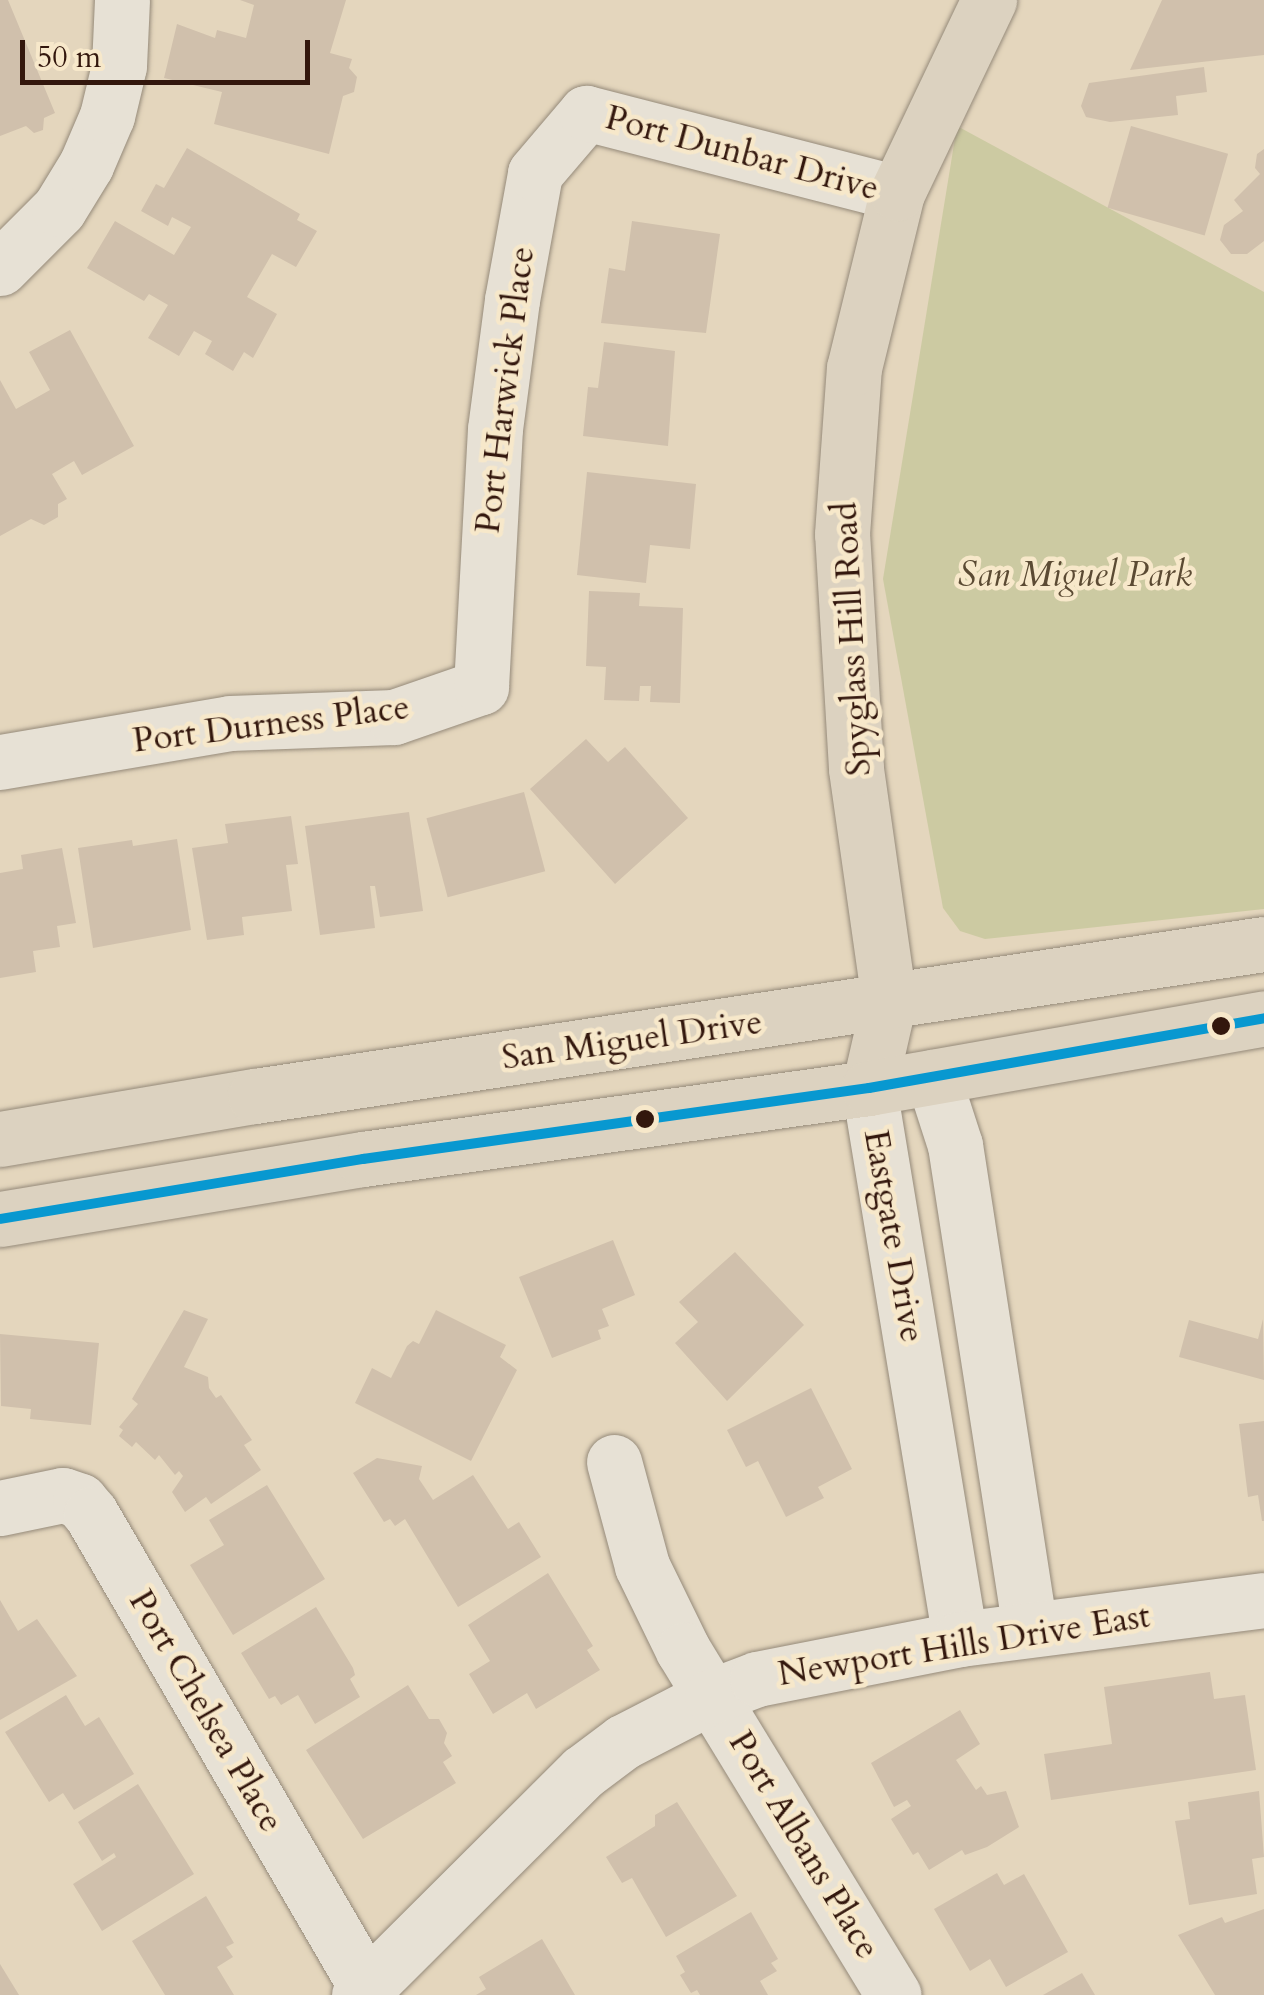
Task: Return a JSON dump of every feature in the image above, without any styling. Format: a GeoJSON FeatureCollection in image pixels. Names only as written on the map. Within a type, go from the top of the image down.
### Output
{"type":"FeatureCollection","features":[{"type":"Feature","properties":{"kind":"main road","name":"Spyglass Hill Road"},"geometry":{"type":"LineString","coordinates":[[889,1001],[856,768],[842,534],[854,368],[897,193],[988,0]]}},
{"type":"Feature","properties":{"kind":"main road","name":"San Miguel Drive"},"geometry":{"type":"LineString","coordinates":[[0,1139],[255,1096],[1264,944]]}},
{"type":"Feature","properties":{"kind":"main road","name":"Eastgate Drive"},"geometry":{"type":"LineString","coordinates":[[889,1001],[933,1076]]}},
{"type":"Feature","properties":{"kind":"main road","name":"Eastgate Drive"},"geometry":{"type":"LineString","coordinates":[[869,1088],[889,1001]]}},
{"type":"Feature","properties":{"kind":"main road"},"geometry":{"type":"LineString","coordinates":[[0,1219],[363,1160],[869,1088],[1264,1018]]}},
{"type":"Feature","properties":{"kind":"street"},"geometry":{"type":"LineString","coordinates":[[0,268],[58,209],[86,164],[107,116],[119,66],[122,0]]}},
{"type":"Feature","properties":{"kind":"street","name":"Port Dunbar Drive"},"geometry":{"type":"LineString","coordinates":[[586,113],[897,193]]}},
{"type":"Feature","properties":{"kind":"street","name":"Port Harwick Place"},"geometry":{"type":"LineString","coordinates":[[481,687],[494,447],[512,300],[536,173],[586,113]]}},
{"type":"Feature","properties":{"kind":"street","name":"Port Durness Place"},"geometry":{"type":"LineString","coordinates":[[0,762],[230,722],[394,717],[481,687]]}},
{"type":"Feature","properties":{"kind":"street","name":"Eastgate Drive"},"geometry":{"type":"LineString","coordinates":[[933,1076],[955,1145],[1030,1629]]}},
{"type":"Feature","properties":{"kind":"street","name":"Eastgate Drive"},"geometry":{"type":"LineString","coordinates":[[869,1088],[960,1639]]}},
{"type":"Feature","properties":{"kind":"street","name":"Port Albans Place"},"geometry":{"type":"LineString","coordinates":[[614,1462],[642,1566],[683,1650],[894,1995]]}},
{"type":"Feature","properties":{"kind":"street","name":"Port Chelsea Place"},"geometry":{"type":"LineString","coordinates":[[0,1508],[62,1495],[80,1501],[91,1514],[366,1993]]}},
{"type":"Feature","properties":{"kind":"street","name":"Newport Hills Drive East"},"geometry":{"type":"LineString","coordinates":[[366,1993],[582,1772],[624,1742],[712,1696],[757,1679],[960,1639],[1264,1600]]}},
{"type":"Feature","properties":{"kind":"green space","name":"San Miguel Park"},"geometry":{"type":"Polygon","coordinates":[[[957,126],[1264,292],[1264,909],[985,939],[960,931],[943,908],[883,579],[957,126]]]}},
{"type":"Feature","properties":{"kind":"building"},"geometry":{"type":"Polygon","coordinates":[[[0,0],[8,0],[55,113],[44,118],[43,130],[34,133],[26,126],[0,136],[0,0]]]}},
{"type":"Feature","properties":{"kind":"building"},"geometry":{"type":"Polygon","coordinates":[[[240,0],[346,0],[330,53],[352,59],[349,68],[357,77],[354,92],[343,96],[329,154],[214,124],[222,92],[164,78],[177,24],[215,38],[217,30],[246,38],[254,5],[240,0]]]}},
{"type":"Feature","properties":{"kind":"building"},"geometry":{"type":"Polygon","coordinates":[[[1162,0],[1264,0],[1264,55],[1130,70],[1162,0]]]}},
{"type":"Feature","properties":{"kind":"building"},"geometry":{"type":"Polygon","coordinates":[[[1204,67],[1207,92],[1176,96],[1178,115],[1110,122],[1086,117],[1081,106],[1089,83],[1204,67]]]}},
{"type":"Feature","properties":{"kind":"building"},"geometry":{"type":"Polygon","coordinates":[[[1131,126],[1228,154],[1205,236],[1108,208],[1131,126]]]}},
{"type":"Feature","properties":{"kind":"building"},"geometry":{"type":"Polygon","coordinates":[[[187,148],[300,214],[297,220],[317,231],[296,267],[272,254],[247,297],[277,314],[253,358],[244,352],[233,371],[205,354],[212,341],[194,331],[179,356],[148,338],[168,305],[149,294],[144,301],[87,268],[115,221],[174,255],[191,227],[172,217],[168,226],[141,211],[156,184],[164,188],[187,148]]]}},
{"type":"Feature","properties":{"kind":"building"},"geometry":{"type":"Polygon","coordinates":[[[1264,149],[1264,241],[1247,254],[1231,254],[1220,240],[1224,225],[1243,211],[1234,200],[1260,174],[1255,168],[1257,154],[1264,149]]]}},
{"type":"Feature","properties":{"kind":"building"},"geometry":{"type":"Polygon","coordinates":[[[632,221],[720,234],[706,333],[601,323],[609,268],[625,271],[632,221]]]}},
{"type":"Feature","properties":{"kind":"building"},"geometry":{"type":"Polygon","coordinates":[[[70,330],[134,446],[82,475],[74,461],[52,474],[67,499],[58,504],[58,517],[44,525],[31,519],[0,536],[0,380],[16,409],[50,390],[29,352],[70,330]]]}},
{"type":"Feature","properties":{"kind":"building"},"geometry":{"type":"Polygon","coordinates":[[[604,342],[675,351],[668,446],[583,436],[588,387],[598,388],[604,342]]]}},
{"type":"Feature","properties":{"kind":"building"},"geometry":{"type":"Polygon","coordinates":[[[587,472],[696,484],[690,549],[650,545],[646,583],[577,575],[587,472]]]}},
{"type":"Feature","properties":{"kind":"building"},"geometry":{"type":"Polygon","coordinates":[[[589,591],[640,593],[639,606],[683,608],[680,703],[650,702],[651,686],[640,686],[639,701],[604,700],[606,667],[586,666],[589,591]]]}},
{"type":"Feature","properties":{"kind":"building"},"geometry":{"type":"Polygon","coordinates":[[[586,739],[608,762],[625,747],[688,818],[615,884],[530,789],[586,739]]]}},
{"type":"Feature","properties":{"kind":"building"},"geometry":{"type":"Polygon","coordinates":[[[524,792],[545,871],[448,897],[426,818],[524,792]]]}},
{"type":"Feature","properties":{"kind":"building"},"geometry":{"type":"Polygon","coordinates":[[[409,812],[423,911],[380,917],[375,886],[370,886],[375,928],[320,935],[305,826],[409,812]]]}},
{"type":"Feature","properties":{"kind":"building"},"geometry":{"type":"Polygon","coordinates":[[[291,816],[298,864],[286,865],[292,911],[242,917],[244,935],[207,940],[192,848],[228,843],[225,824],[291,816]]]}},
{"type":"Feature","properties":{"kind":"building"},"geometry":{"type":"Polygon","coordinates":[[[177,839],[191,930],[93,948],[78,848],[132,840],[133,846],[177,839]]]}},
{"type":"Feature","properties":{"kind":"building"},"geometry":{"type":"Polygon","coordinates":[[[62,848],[76,923],[57,926],[60,947],[33,951],[36,972],[0,978],[0,873],[23,869],[21,855],[62,848]]]}},
{"type":"Feature","properties":{"kind":"building"},"geometry":{"type":"Polygon","coordinates":[[[613,1240],[635,1295],[602,1309],[609,1326],[598,1330],[601,1339],[552,1358],[519,1277],[613,1240]]]}},
{"type":"Feature","properties":{"kind":"building"},"geometry":{"type":"Polygon","coordinates":[[[735,1252],[804,1325],[727,1401],[675,1343],[698,1322],[679,1302],[735,1252]]]}},
{"type":"Feature","properties":{"kind":"building"},"geometry":{"type":"Polygon","coordinates":[[[184,1310],[208,1319],[184,1367],[208,1377],[209,1388],[216,1398],[221,1395],[252,1440],[244,1445],[261,1470],[211,1504],[206,1497],[185,1512],[172,1492],[183,1476],[179,1471],[175,1475],[159,1455],[155,1460],[136,1442],[132,1447],[119,1436],[123,1430],[119,1427],[138,1404],[132,1399],[184,1310]]]}},
{"type":"Feature","properties":{"kind":"building"},"geometry":{"type":"Polygon","coordinates":[[[436,1310],[506,1345],[500,1357],[517,1370],[471,1461],[355,1403],[372,1368],[391,1378],[407,1346],[413,1341],[419,1344],[436,1310]]]}},
{"type":"Feature","properties":{"kind":"building"},"geometry":{"type":"Polygon","coordinates":[[[1263,1319],[1264,1380],[1179,1357],[1189,1320],[1258,1339],[1263,1319]]]}},
{"type":"Feature","properties":{"kind":"building"},"geometry":{"type":"Polygon","coordinates":[[[0,1334],[99,1343],[91,1425],[30,1419],[31,1409],[1,1406],[0,1334]]]}},
{"type":"Feature","properties":{"kind":"building"},"geometry":{"type":"Polygon","coordinates":[[[811,1388],[852,1469],[818,1487],[824,1498],[786,1517],[758,1461],[746,1467],[727,1430],[811,1388]]]}},
{"type":"Feature","properties":{"kind":"building"},"geometry":{"type":"Polygon","coordinates":[[[1264,1421],[1262,1521],[1258,1495],[1248,1497],[1239,1424],[1264,1421]]]}},
{"type":"Feature","properties":{"kind":"building"},"geometry":{"type":"Polygon","coordinates":[[[377,1458],[422,1466],[419,1479],[433,1500],[473,1475],[508,1529],[519,1522],[541,1557],[458,1607],[405,1519],[395,1526],[390,1519],[384,1522],[353,1473],[377,1458]]]}},
{"type":"Feature","properties":{"kind":"building"},"geometry":{"type":"Polygon","coordinates":[[[267,1485],[325,1579],[233,1635],[190,1565],[224,1545],[209,1520],[267,1485]]]}},
{"type":"Feature","properties":{"kind":"building"},"geometry":{"type":"Polygon","coordinates":[[[548,1573],[593,1646],[587,1650],[600,1670],[536,1709],[527,1693],[493,1714],[469,1674],[490,1661],[468,1625],[548,1573]]]}},
{"type":"Feature","properties":{"kind":"building"},"geometry":{"type":"Polygon","coordinates":[[[0,1600],[18,1631],[37,1619],[77,1676],[0,1720],[0,1600]]]}},
{"type":"Feature","properties":{"kind":"building"},"geometry":{"type":"Polygon","coordinates":[[[316,1607],[353,1668],[355,1675],[350,1679],[360,1697],[315,1724],[298,1695],[281,1705],[275,1696],[269,1699],[241,1653],[316,1607]]]}},
{"type":"Feature","properties":{"kind":"building"},"geometry":{"type":"Polygon","coordinates":[[[1210,1672],[1214,1699],[1245,1695],[1256,1770],[1051,1800],[1044,1754],[1112,1744],[1104,1687],[1210,1672]]]}},
{"type":"Feature","properties":{"kind":"building"},"geometry":{"type":"Polygon","coordinates":[[[408,1685],[429,1719],[439,1719],[447,1733],[444,1743],[452,1756],[443,1762],[456,1783],[363,1839],[306,1750],[408,1685]]]}},
{"type":"Feature","properties":{"kind":"building"},"geometry":{"type":"Polygon","coordinates":[[[66,1695],[85,1726],[99,1717],[134,1774],[74,1810],[63,1793],[49,1802],[5,1732],[66,1695]]]}},
{"type":"Feature","properties":{"kind":"building"},"geometry":{"type":"Polygon","coordinates":[[[960,1710],[980,1744],[956,1760],[976,1790],[981,1786],[987,1795],[1006,1791],[1019,1827],[987,1847],[965,1855],[962,1850],[929,1870],[918,1852],[913,1855],[891,1819],[911,1806],[907,1800],[894,1807],[871,1763],[960,1710]]]}},
{"type":"Feature","properties":{"kind":"building"},"geometry":{"type":"Polygon","coordinates":[[[138,1784],[194,1874],[102,1931],[73,1884],[116,1857],[114,1853],[102,1861],[78,1822],[138,1784]]]}},
{"type":"Feature","properties":{"kind":"building"},"geometry":{"type":"Polygon","coordinates":[[[1259,1791],[1264,1857],[1252,1859],[1257,1894],[1189,1905],[1175,1821],[1190,1819],[1188,1802],[1259,1791]]]}},
{"type":"Feature","properties":{"kind":"building"},"geometry":{"type":"Polygon","coordinates":[[[677,1802],[737,1896],[666,1937],[632,1878],[622,1883],[606,1857],[655,1826],[655,1815],[677,1802]]]}},
{"type":"Feature","properties":{"kind":"building"},"geometry":{"type":"Polygon","coordinates":[[[997,1873],[1004,1885],[1024,1874],[1068,1952],[1006,1987],[990,1959],[970,1971],[934,1909],[997,1873]]]}},
{"type":"Feature","properties":{"kind":"building"},"geometry":{"type":"Polygon","coordinates":[[[206,1896],[234,1943],[226,1947],[233,1957],[217,1967],[234,1995],[165,1995],[132,1941],[206,1896]]]}},
{"type":"Feature","properties":{"kind":"building"},"geometry":{"type":"Polygon","coordinates":[[[1264,1909],[1264,1995],[1215,1995],[1178,1935],[1222,1917],[1225,1923],[1264,1909]]]}},
{"type":"Feature","properties":{"kind":"building"},"geometry":{"type":"Polygon","coordinates":[[[751,1912],[778,1959],[771,1963],[777,1971],[760,1981],[768,1995],[700,1995],[697,1990],[691,1993],[680,1975],[685,1972],[676,1956],[751,1912]]]}},
{"type":"Feature","properties":{"kind":"building"},"geometry":{"type":"Polygon","coordinates":[[[542,1939],[575,1995],[476,1995],[486,1989],[479,1977],[542,1939]]]}},
{"type":"Feature","properties":{"kind":"building"},"geometry":{"type":"Polygon","coordinates":[[[0,1964],[19,1995],[0,1995],[0,1964]]]}},
{"type":"Feature","properties":{"kind":"building"},"geometry":{"type":"Polygon","coordinates":[[[1082,1973],[1095,1995],[1043,1995],[1082,1973]]]}},
{"type":"Feature","properties":{"kind":"transit line"},"geometry":{"type":"LineString","coordinates":[[0,1219],[363,1159],[869,1088],[1264,1018]]}}]}
